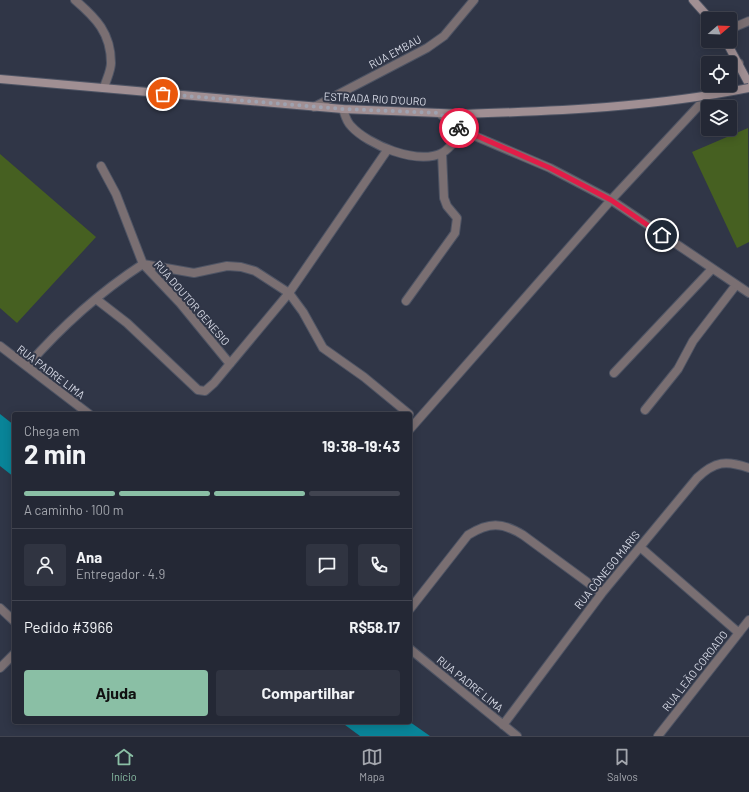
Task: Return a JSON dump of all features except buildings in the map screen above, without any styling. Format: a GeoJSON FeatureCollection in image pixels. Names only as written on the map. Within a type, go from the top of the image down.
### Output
{"type":"FeatureCollection","features":[{"type":"Feature","properties":{"kind":"street"},"geometry":{"type":"LineString","coordinates":[[75,0],[95,17],[102,26],[108,42],[111,64],[104,88]]}},
{"type":"Feature","properties":{"kind":"street","name":"RUA EMBAU"},"geometry":{"type":"LineString","coordinates":[[314,107],[433,44],[444,36],[474,0]]}},
{"type":"Feature","properties":{"kind":"street"},"geometry":{"type":"LineString","coordinates":[[693,0],[704,12]]}},
{"type":"Feature","properties":{"kind":"street"},"geometry":{"type":"LineString","coordinates":[[737,26],[749,21]]}},
{"type":"Feature","properties":{"kind":"street"},"geometry":{"type":"LineString","coordinates":[[730,48],[749,84]]}},
{"type":"Feature","properties":{"kind":"street","name":"ESTRADA RIO D'OURO"},"geometry":{"type":"LineString","coordinates":[[0,78],[314,107],[464,114],[578,109],[646,104],[713,95],[749,88]]}},
{"type":"Feature","properties":{"kind":"street"},"geometry":{"type":"LineString","coordinates":[[412,426],[611,200],[711,92]]}},
{"type":"Feature","properties":{"kind":"street"},"geometry":{"type":"LineString","coordinates":[[343,109],[346,120],[362,135],[406,155],[418,156],[442,153],[463,131]]}},
{"type":"Feature","properties":{"kind":"street"},"geometry":{"type":"LineString","coordinates":[[439,113],[463,131],[550,168],[611,200],[749,293]]}},
{"type":"Feature","properties":{"kind":"street"},"geometry":{"type":"LineString","coordinates":[[96,299],[127,323],[200,392],[209,389],[289,293],[388,148]]}},
{"type":"Feature","properties":{"kind":"street"},"geometry":{"type":"LineString","coordinates":[[406,300],[429,271],[457,228],[457,218],[447,206],[444,198],[442,153]]}},
{"type":"Feature","properties":{"kind":"street","name":"RUA DOUTOR GENESIO"},"geometry":{"type":"LineString","coordinates":[[101,166],[116,194],[143,264],[180,303],[230,364]]}},
{"type":"Feature","properties":{"kind":"street"},"geometry":{"type":"LineString","coordinates":[[27,366],[51,338],[120,279],[143,264],[194,273],[227,266],[241,267],[255,271],[289,293],[303,312],[323,348],[364,377],[408,412]]}},
{"type":"Feature","properties":{"kind":"street"},"geometry":{"type":"LineString","coordinates":[[614,373],[712,269]]}},
{"type":"Feature","properties":{"kind":"street"},"geometry":{"type":"LineString","coordinates":[[645,410],[678,369],[693,340],[736,285]]}},
{"type":"Feature","properties":{"kind":"street","name":"RUA PADRE LIMA"},"geometry":{"type":"LineString","coordinates":[[0,346],[86,412]]}},
{"type":"Feature","properties":{"kind":"street"},"geometry":{"type":"LineString","coordinates":[[412,416],[417,420]]}},
{"type":"Feature","properties":{"kind":"street","name":"RUA CÔNEGO MARIS"},"geometry":{"type":"LineString","coordinates":[[503,725],[602,593],[697,478],[708,468],[718,464],[733,462],[749,468]]}},
{"type":"Feature","properties":{"kind":"street"},"geometry":{"type":"LineString","coordinates":[[412,606],[468,535],[480,528],[497,524],[511,528],[523,535],[602,593]]}},
{"type":"Feature","properties":{"kind":"street"},"geometry":{"type":"LineString","coordinates":[[640,547],[739,633]]}},
{"type":"Feature","properties":{"kind":"street"},"geometry":{"type":"LineString","coordinates":[[0,608],[12,619]]}},
{"type":"Feature","properties":{"kind":"street","name":"RUA LEÃO COROADO"},"geometry":{"type":"LineString","coordinates":[[658,736],[749,620]]}},
{"type":"Feature","properties":{"kind":"street","name":"RUA PADRE LIMA"},"geometry":{"type":"LineString","coordinates":[[412,652],[517,736]]}},
{"type":"Feature","properties":{"kind":"street"},"geometry":{"type":"LineString","coordinates":[[0,668],[12,656]]}},
{"type":"Feature","properties":{"kind":"green space"},"geometry":{"type":"Polygon","coordinates":[[[748,128],[749,242],[737,248],[692,152],[729,136],[737,136],[737,133],[748,128]]]}},
{"type":"Feature","properties":{"kind":"green space"},"geometry":{"type":"Polygon","coordinates":[[[0,154],[96,237],[17,323],[0,308],[0,154]]]}},
{"type":"Feature","properties":{"kind":"water"},"geometry":{"type":"Polygon","coordinates":[[[0,414],[12,423],[12,475],[0,466],[0,414]]]}},
{"type":"Feature","properties":{"kind":"water"},"geometry":{"type":"Polygon","coordinates":[[[412,723],[430,736],[360,736],[344,724],[412,723]]]}},
{"type":"Feature","properties":{"kind":"way so far"},"geometry":{"type":"LineString","coordinates":[[163,94],[343,109],[439,113],[459,128]]}},
{"type":"Feature","properties":{"kind":"route"},"geometry":{"type":"LineString","coordinates":[[459,128],[550,168],[611,200],[662,235]]}}]}
